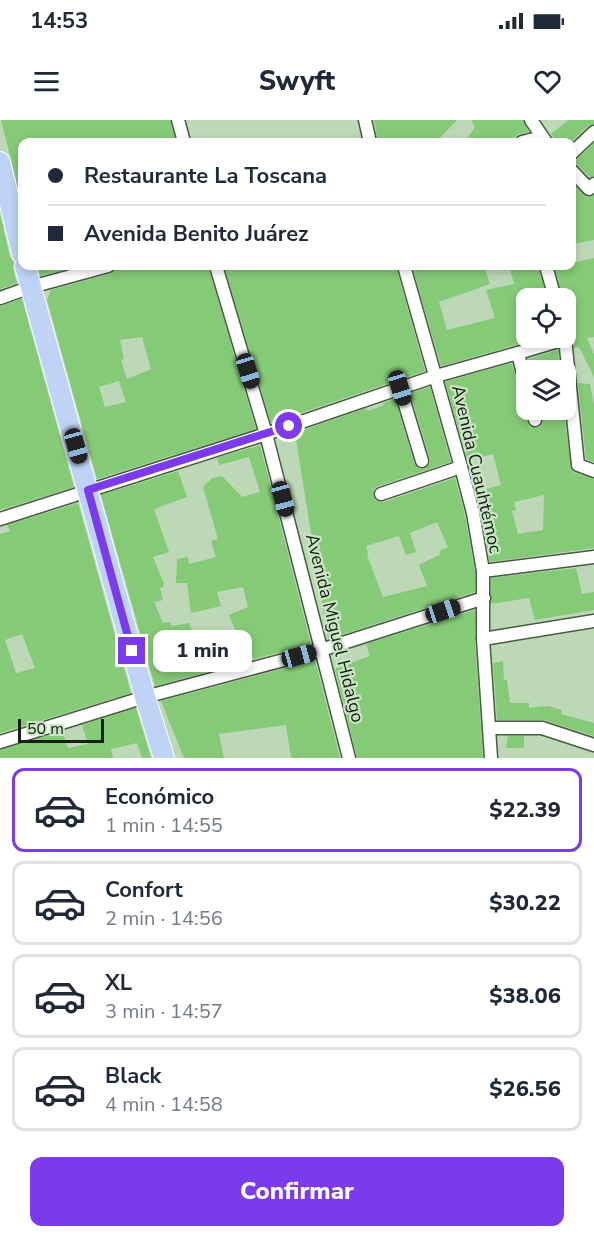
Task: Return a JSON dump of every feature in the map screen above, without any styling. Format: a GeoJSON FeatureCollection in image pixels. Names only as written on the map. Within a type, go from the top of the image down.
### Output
{"type":"FeatureCollection","features":[{"type":"Feature","properties":{"kind":"main road"},"geometry":{"type":"LineString","coordinates":[[0,162],[18,237]]}},
{"type":"Feature","properties":{"kind":"main road"},"geometry":{"type":"LineString","coordinates":[[26,270],[164,758]]}},
{"type":"Feature","properties":{"kind":"street"},"geometry":{"type":"LineString","coordinates":[[178,120],[183,138]]}},
{"type":"Feature","properties":{"kind":"street"},"geometry":{"type":"LineString","coordinates":[[365,120],[369,138]]}},
{"type":"Feature","properties":{"kind":"street"},"geometry":{"type":"LineString","coordinates":[[531,120],[543,138]]}},
{"type":"Feature","properties":{"kind":"street"},"geometry":{"type":"LineString","coordinates":[[576,149],[594,132]]}},
{"type":"Feature","properties":{"kind":"street"},"geometry":{"type":"LineString","coordinates":[[576,174],[592,187]]}},
{"type":"Feature","properties":{"kind":"street"},"geometry":{"type":"LineString","coordinates":[[0,298],[93,270]]}},
{"type":"Feature","properties":{"kind":"street","name":"Avenida Miguel Hidalgo"},"geometry":{"type":"LineString","coordinates":[[217,270],[266,434],[349,758]]}},
{"type":"Feature","properties":{"kind":"street","name":"Avenida Cuauhtémoc"},"geometry":{"type":"LineString","coordinates":[[405,270],[473,513],[483,571],[483,639],[491,758]]}},
{"type":"Feature","properties":{"kind":"street"},"geometry":{"type":"LineString","coordinates":[[547,270],[552,288]]}},
{"type":"Feature","properties":{"kind":"street"},"geometry":{"type":"LineString","coordinates":[[0,519],[266,434],[436,376],[536,348]]}},
{"type":"Feature","properties":{"kind":"street"},"geometry":{"type":"LineString","coordinates":[[566,348],[578,465],[594,471]]}},
{"type":"Feature","properties":{"kind":"street"},"geometry":{"type":"LineString","coordinates":[[518,354],[520,360]]}},
{"type":"Feature","properties":{"kind":"street"},"geometry":{"type":"LineString","coordinates":[[400,388],[422,461]]}},
{"type":"Feature","properties":{"kind":"street"},"geometry":{"type":"LineString","coordinates":[[381,494],[461,467]]}},
{"type":"Feature","properties":{"kind":"street"},"geometry":{"type":"LineString","coordinates":[[483,571],[594,557]]}},
{"type":"Feature","properties":{"kind":"street"},"geometry":{"type":"LineString","coordinates":[[0,742],[145,697],[321,650],[484,598]]}},
{"type":"Feature","properties":{"kind":"street"},"geometry":{"type":"LineString","coordinates":[[483,639],[594,621]]}},
{"type":"Feature","properties":{"kind":"street"},"geometry":{"type":"LineString","coordinates":[[489,728],[542,728],[594,745]]}},
{"type":"Feature","properties":{"kind":"building"},"geometry":{"type":"Polygon","coordinates":[[[1,120],[170,120],[175,138],[18,138],[18,188],[1,120]]]}},
{"type":"Feature","properties":{"kind":"building"},"geometry":{"type":"Polygon","coordinates":[[[374,120],[457,120],[440,138],[377,138],[374,120]]]}},
{"type":"Feature","properties":{"kind":"building"},"geometry":{"type":"Polygon","coordinates":[[[471,120],[523,120],[529,132],[511,138],[468,138],[475,127],[471,120]]]}},
{"type":"Feature","properties":{"kind":"building"},"geometry":{"type":"Polygon","coordinates":[[[568,120],[594,120],[594,124],[588,126],[575,138],[554,138],[551,134],[568,120]]]}},
{"type":"Feature","properties":{"kind":"building"},"geometry":{"type":"Polygon","coordinates":[[[594,143],[594,176],[589,177],[576,164],[578,159],[594,143]]]}},
{"type":"Feature","properties":{"kind":"building"},"geometry":{"type":"Polygon","coordinates":[[[576,186],[586,197],[594,195],[594,240],[576,243],[576,186]]]}},
{"type":"Feature","properties":{"kind":"building"},"geometry":{"type":"Polygon","coordinates":[[[0,214],[10,257],[14,262],[13,269],[17,283],[0,289],[0,214]]]}},
{"type":"Feature","properties":{"kind":"building"},"geometry":{"type":"Polygon","coordinates":[[[594,258],[594,337],[587,338],[594,354],[594,377],[579,347],[576,348],[576,288],[560,288],[555,270],[576,270],[576,262],[594,258]]]}},
{"type":"Feature","properties":{"kind":"building"},"geometry":{"type":"Polygon","coordinates":[[[38,270],[63,270],[40,276],[38,270]]]}},
{"type":"Feature","properties":{"kind":"building"},"geometry":{"type":"Polygon","coordinates":[[[114,270],[209,270],[256,429],[97,479],[47,300],[51,290],[110,274],[114,270]],[[142,337],[120,340],[124,359],[121,360],[127,379],[151,369],[142,337]],[[119,381],[99,387],[105,407],[126,402],[119,381]]]}},
{"type":"Feature","properties":{"kind":"building"},"geometry":{"type":"Polygon","coordinates":[[[225,270],[397,270],[425,371],[271,423],[225,270]]]}},
{"type":"Feature","properties":{"kind":"building"},"geometry":{"type":"Polygon","coordinates":[[[413,270],[485,270],[490,284],[439,302],[447,330],[495,318],[486,290],[514,284],[510,270],[539,270],[544,288],[516,288],[516,345],[441,366],[413,270]]]}},
{"type":"Feature","properties":{"kind":"building"},"geometry":{"type":"Polygon","coordinates":[[[22,299],[74,487],[0,510],[0,306],[22,299]]]}},
{"type":"Feature","properties":{"kind":"building"},"geometry":{"type":"Polygon","coordinates":[[[558,350],[559,360],[528,359],[558,350]]]}},
{"type":"Feature","properties":{"kind":"building"},"geometry":{"type":"Polygon","coordinates":[[[512,363],[516,380],[516,420],[527,420],[529,426],[536,428],[541,426],[543,420],[565,420],[571,470],[594,479],[594,548],[490,562],[476,492],[501,485],[493,454],[468,461],[445,382],[512,363]],[[544,495],[514,502],[516,510],[512,511],[518,534],[543,530],[544,495]]]}},
{"type":"Feature","properties":{"kind":"building"},"geometry":{"type":"Polygon","coordinates":[[[578,383],[590,384],[594,405],[594,462],[586,459],[578,383]]]}},
{"type":"Feature","properties":{"kind":"building"},"geometry":{"type":"Polygon","coordinates":[[[430,387],[451,462],[378,486],[374,489],[373,496],[376,501],[384,502],[455,478],[465,515],[475,572],[475,592],[328,639],[295,433],[366,408],[368,411],[395,399],[414,463],[420,469],[425,469],[430,459],[410,393],[430,387]],[[437,522],[410,533],[416,552],[406,555],[399,536],[366,546],[367,555],[383,597],[427,586],[419,565],[441,554],[439,551],[448,547],[437,522]]]}},
{"type":"Feature","properties":{"kind":"building"},"geometry":{"type":"Polygon","coordinates":[[[260,445],[311,644],[254,659],[244,640],[240,641],[229,615],[248,607],[243,587],[217,592],[221,606],[191,613],[187,583],[176,583],[177,559],[188,557],[189,564],[216,557],[211,541],[218,539],[203,487],[212,478],[222,476],[242,497],[260,492],[249,457],[219,465],[217,458],[260,445]]]}},
{"type":"Feature","properties":{"kind":"building"},"geometry":{"type":"Polygon","coordinates":[[[178,471],[187,497],[154,509],[169,552],[153,557],[164,584],[164,587],[160,588],[163,600],[154,602],[163,623],[170,622],[172,626],[189,623],[199,648],[212,645],[221,668],[155,686],[101,495],[178,471]]]}},
{"type":"Feature","properties":{"kind":"building"},"geometry":{"type":"Polygon","coordinates":[[[78,503],[131,693],[0,733],[0,534],[10,531],[7,525],[78,503]],[[22,634],[5,640],[16,673],[35,668],[22,634]]]}},
{"type":"Feature","properties":{"kind":"building"},"geometry":{"type":"Polygon","coordinates":[[[576,568],[582,594],[594,592],[594,610],[535,620],[529,598],[491,604],[491,578],[576,568]]]}},
{"type":"Feature","properties":{"kind":"building"},"geometry":{"type":"Polygon","coordinates":[[[475,610],[483,758],[357,758],[335,669],[370,656],[366,644],[475,610]]]}},
{"type":"Feature","properties":{"kind":"building"},"geometry":{"type":"Polygon","coordinates":[[[315,660],[340,758],[291,758],[286,725],[219,734],[224,758],[184,758],[161,701],[315,660]]]}},
{"type":"Feature","properties":{"kind":"building"},"geometry":{"type":"Polygon","coordinates":[[[503,661],[504,680],[507,680],[510,703],[529,703],[529,708],[548,706],[562,710],[561,714],[594,723],[594,736],[544,720],[497,720],[493,663],[503,661]]]}},
{"type":"Feature","properties":{"kind":"building"},"geometry":{"type":"Polygon","coordinates":[[[136,708],[151,758],[142,758],[137,743],[111,749],[113,758],[0,758],[0,750],[62,731],[68,748],[88,744],[82,725],[136,708]]]}},
{"type":"Feature","properties":{"kind":"building"},"geometry":{"type":"Polygon","coordinates":[[[508,736],[524,736],[524,748],[506,748],[508,736]]]}},
{"type":"Feature","properties":{"kind":"route"},"geometry":{"type":"LineString","coordinates":[[132,651],[88,490],[289,426]]}}]}
